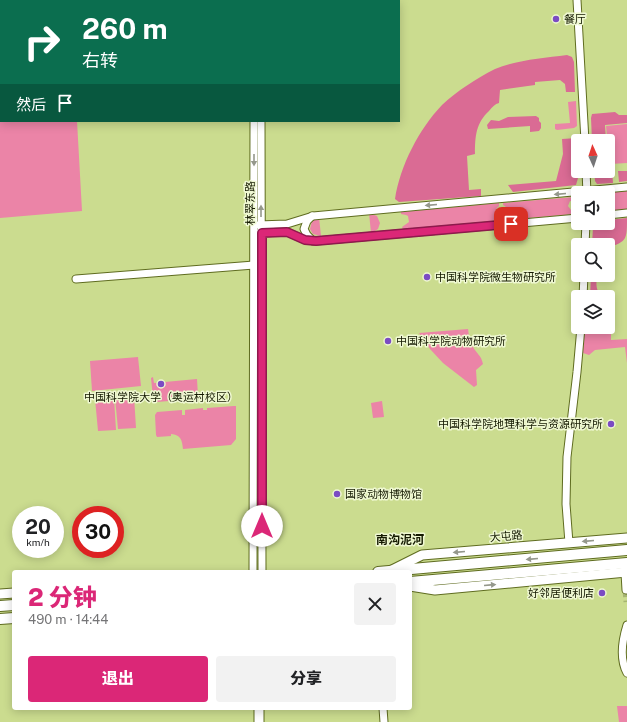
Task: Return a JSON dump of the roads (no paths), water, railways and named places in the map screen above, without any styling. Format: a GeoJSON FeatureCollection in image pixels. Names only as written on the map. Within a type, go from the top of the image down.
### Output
{"type":"FeatureCollection","features":[{"type":"Feature","properties":{"kind":"main road","name":"大屯路"},"geometry":{"type":"LineString","coordinates":[[401,570],[627,550]]}},
{"type":"Feature","properties":{"kind":"main road"},"geometry":{"type":"LineString","coordinates":[[412,582],[627,562]]}},
{"type":"Feature","properties":{"kind":"main road"},"geometry":{"type":"LineString","coordinates":[[0,606],[12,605]]}},
{"type":"Feature","properties":{"kind":"main road"},"geometry":{"type":"LineString","coordinates":[[0,619],[12,618]]}},
{"type":"Feature","properties":{"kind":"street"},"geometry":{"type":"LineString","coordinates":[[577,0],[585,134]]}},
{"type":"Feature","properties":{"kind":"street","name":"林翠东路"},"geometry":{"type":"LineString","coordinates":[[254,122],[258,229],[262,570]]}},
{"type":"Feature","properties":{"kind":"street","name":"林翠东路"},"geometry":{"type":"LineString","coordinates":[[253,570],[254,265],[258,229],[261,122]]}},
{"type":"Feature","properties":{"kind":"street"},"geometry":{"type":"LineString","coordinates":[[615,188],[627,187]]}},
{"type":"Feature","properties":{"kind":"street"},"geometry":{"type":"LineString","coordinates":[[258,229],[287,224],[313,216],[571,193]]}},
{"type":"Feature","properties":{"kind":"street"},"geometry":{"type":"LineString","coordinates":[[615,214],[627,213]]}},
{"type":"Feature","properties":{"kind":"street"},"geometry":{"type":"LineString","coordinates":[[313,216],[307,221],[304,228],[307,235],[313,240]]}},
{"type":"Feature","properties":{"kind":"street"},"geometry":{"type":"LineString","coordinates":[[258,229],[287,232],[305,240],[313,240],[571,219]]}},
{"type":"Feature","properties":{"kind":"street"},"geometry":{"type":"LineString","coordinates":[[76,279],[254,265]]}},
{"type":"Feature","properties":{"kind":"street"},"geometry":{"type":"LineString","coordinates":[[569,543],[566,504],[567,457],[580,334]]}},
{"type":"Feature","properties":{"kind":"street","name":"大屯路"},"geometry":{"type":"LineString","coordinates":[[392,570],[422,556],[627,538]]}},
{"type":"Feature","properties":{"kind":"street"},"geometry":{"type":"LineString","coordinates":[[412,586],[435,590],[626,573],[626,590]]}},
{"type":"Feature","properties":{"kind":"street"},"geometry":{"type":"LineString","coordinates":[[0,594],[12,593]]}},
{"type":"Feature","properties":{"kind":"street"},"geometry":{"type":"LineString","coordinates":[[627,626],[622,644],[622,656],[627,673]]}},
{"type":"Feature","properties":{"kind":"street"},"geometry":{"type":"LineString","coordinates":[[254,710],[255,722]]}},
{"type":"Feature","properties":{"kind":"street"},"geometry":{"type":"LineString","coordinates":[[259,710],[259,722]]}},
{"type":"Feature","properties":{"kind":"street"},"geometry":{"type":"LineString","coordinates":[[262,710],[263,722]]}},
{"type":"Feature","properties":{"kind":"street"},"geometry":{"type":"LineString","coordinates":[[383,710],[384,722]]}},
{"type":"Feature","properties":{"kind":"tunnel"},"geometry":{"type":"LineString","coordinates":[[626,590],[627,602]]}},
{"type":"Feature","properties":{"kind":"place","name":"餐厅"},"geometry":{"type":"Point","coordinates":[556,19]}},
{"type":"Feature","properties":{"kind":"place","name":"中国科学院微生物研究所"},"geometry":{"type":"Point","coordinates":[427,277]}},
{"type":"Feature","properties":{"kind":"place","name":"中国科学院动物研究所"},"geometry":{"type":"Point","coordinates":[388,341]}},
{"type":"Feature","properties":{"kind":"place","name":"中国科学院大学（奥运村校区）"},"geometry":{"type":"Point","coordinates":[161,384]}},
{"type":"Feature","properties":{"kind":"place","name":"中国科学院地理科学与资源研究所"},"geometry":{"type":"Point","coordinates":[611,424]}},
{"type":"Feature","properties":{"kind":"place","name":"国家动物博物馆"},"geometry":{"type":"Point","coordinates":[337,494]}},
{"type":"Feature","properties":{"kind":"place","name":"好邻居便利店"},"geometry":{"type":"Point","coordinates":[602,593]}},
{"type":"Feature","properties":{"kind":"district","name":"南沟泥河"},"geometry":{"type":"Point","coordinates":[400,540]}}]}
